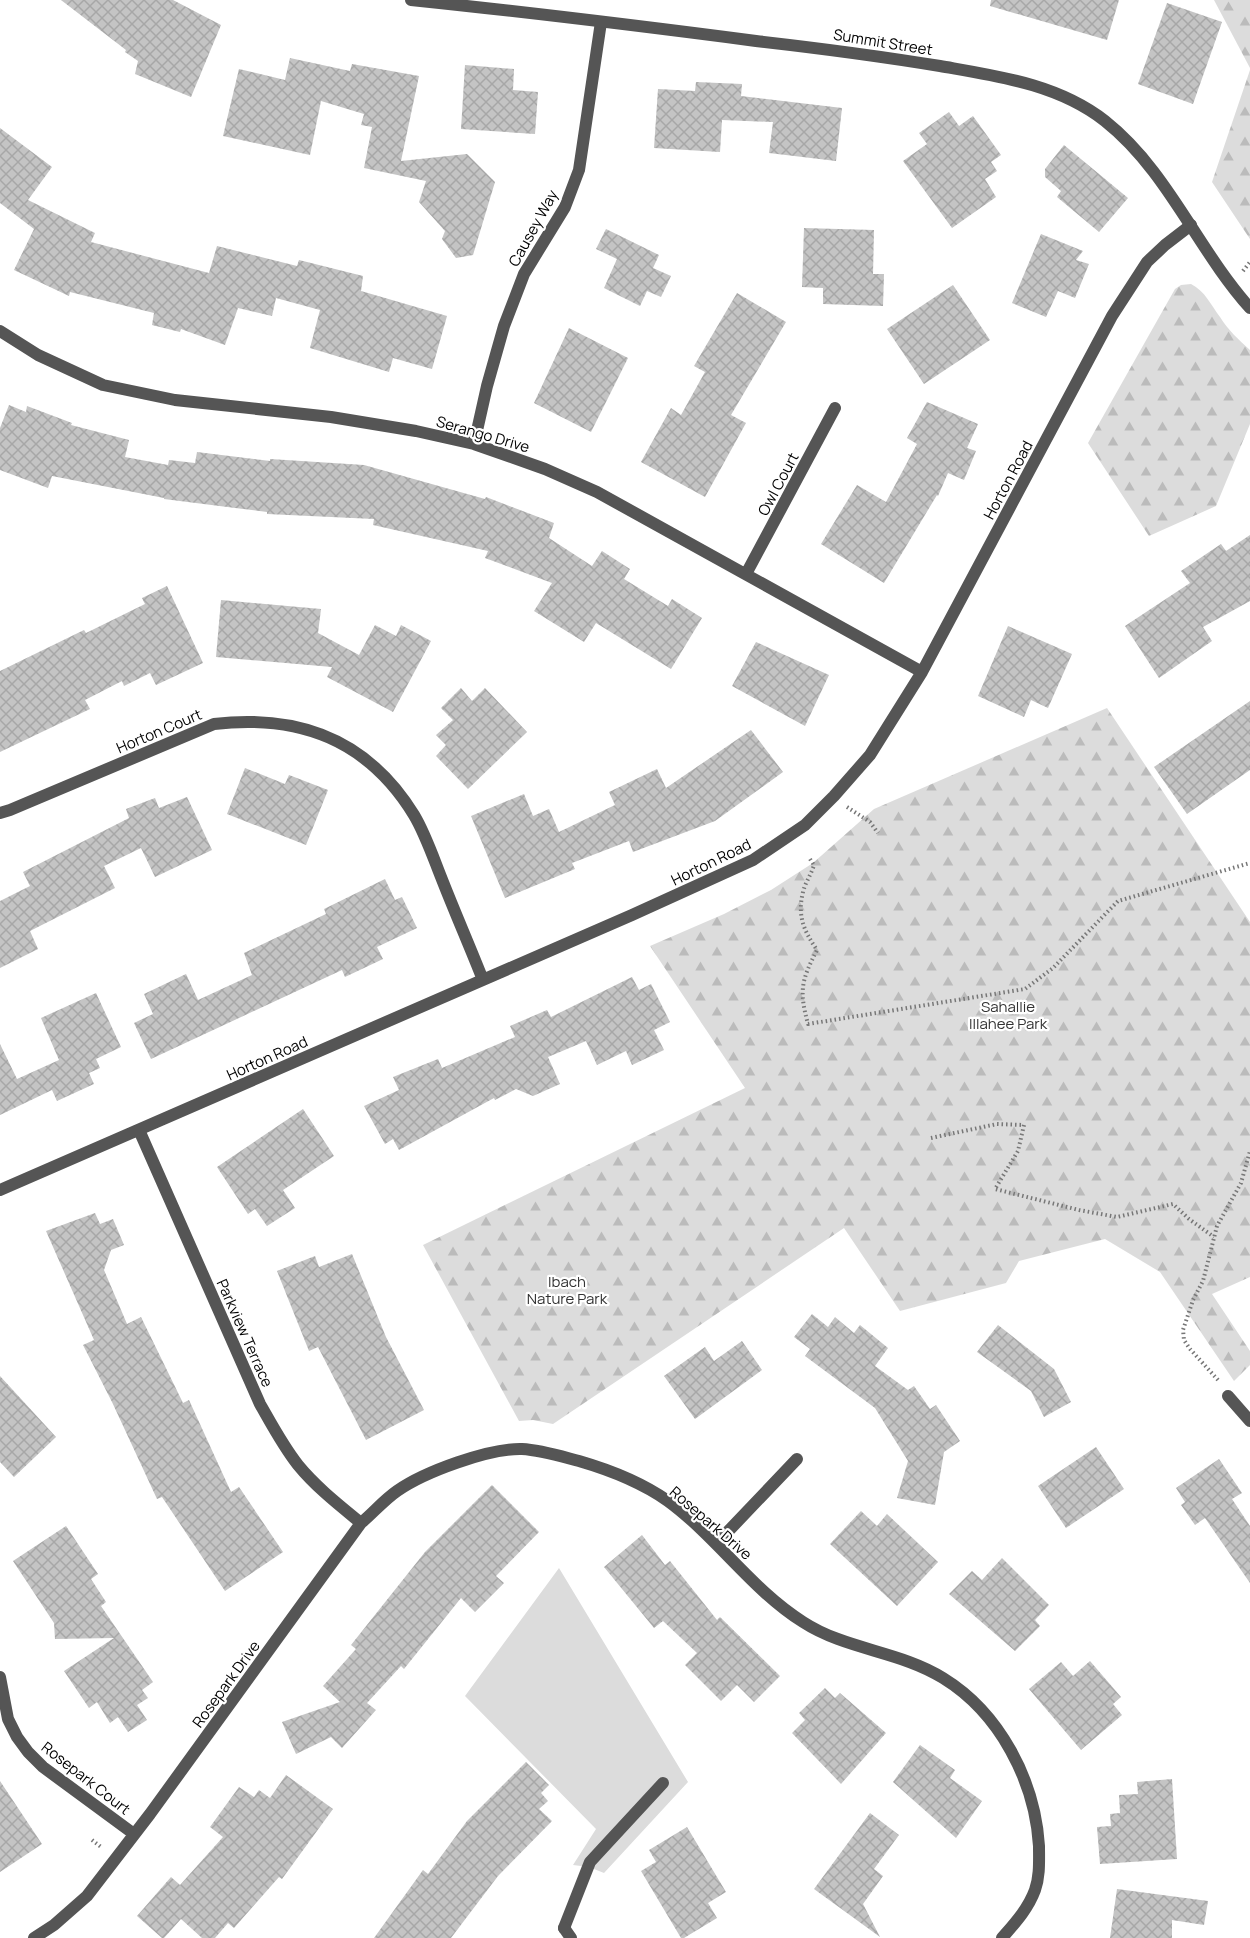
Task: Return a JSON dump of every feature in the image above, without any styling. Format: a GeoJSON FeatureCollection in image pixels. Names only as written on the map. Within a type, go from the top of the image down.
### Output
{"type":"FeatureCollection","features":[{"type":"Feature","properties":{"kind":"street","name":"Summit Street"},"geometry":{"type":"LineString","coordinates":[[411,0],[887,57],[1033,85],[1058,94],[1088,110],[1135,148],[1231,285],[1250,308]]}},
{"type":"Feature","properties":{"kind":"street","name":"Causey Way"},"geometry":{"type":"LineString","coordinates":[[474,444],[504,326],[524,274],[565,207],[579,170],[601,22]]}},
{"type":"Feature","properties":{"kind":"street","name":"Horton Road"},"geometry":{"type":"LineString","coordinates":[[0,1190],[632,915],[753,860],[805,825],[870,755],[922,672],[1112,316],[1147,262],[1191,225]]}},
{"type":"Feature","properties":{"kind":"street","name":"Serango Drive"},"geometry":{"type":"LineString","coordinates":[[0,331],[38,355],[104,385],[175,400],[331,417],[402,428],[474,444],[545,469],[597,492],[922,672]]}},
{"type":"Feature","properties":{"kind":"street","name":"Owl Court"},"geometry":{"type":"LineString","coordinates":[[746,574],[836,408]]}},
{"type":"Feature","properties":{"kind":"street","name":"Horton Court"},"geometry":{"type":"LineString","coordinates":[[0,813],[214,724],[263,721],[290,724],[321,734],[348,747],[374,766],[397,790],[416,817],[483,980]]}},
{"type":"Feature","properties":{"kind":"street","name":"Parkview Terrace"},"geometry":{"type":"LineString","coordinates":[[139,1130],[260,1404],[299,1465],[330,1498],[361,1523]]}},
{"type":"Feature","properties":{"kind":"street"},"geometry":{"type":"LineString","coordinates":[[1228,1396],[1250,1421]]}},
{"type":"Feature","properties":{"kind":"street","name":"Rosepark Drive"},"geometry":{"type":"LineString","coordinates":[[34,1938],[54,1925],[87,1896],[361,1523],[397,1491],[443,1467],[484,1455],[520,1449],[554,1454],[624,1476],[668,1501],[716,1544],[774,1602],[803,1623],[833,1639],[908,1661],[943,1678],[974,1702],[997,1729],[1023,1773],[1038,1827],[1039,1875],[1035,1892],[1020,1917],[1002,1938]]}},
{"type":"Feature","properties":{"kind":"street"},"geometry":{"type":"LineString","coordinates":[[716,1544],[797,1459]]}},
{"type":"Feature","properties":{"kind":"street","name":"Rosepark Court"},"geometry":{"type":"LineString","coordinates":[[0,1677],[8,1719],[28,1752],[44,1767],[134,1834]]}},
{"type":"Feature","properties":{"kind":"street"},"geometry":{"type":"LineString","coordinates":[[568,1933],[590,1862],[663,1783]]}},
{"type":"Feature","properties":{"kind":"path"},"geometry":{"type":"LineString","coordinates":[[853,811],[870,822],[878,833]]}},
{"type":"Feature","properties":{"kind":"path"},"geometry":{"type":"LineString","coordinates":[[810,859],[814,866],[803,891],[801,912],[805,932],[817,950],[804,974],[802,1002],[808,1024],[1025,989],[1053,968],[1118,901],[1250,863]]}},
{"type":"Feature","properties":{"kind":"path"},"geometry":{"type":"LineString","coordinates":[[931,1138],[997,1124],[1024,1125],[1018,1151],[995,1189],[1117,1217],[1173,1204],[1189,1220],[1214,1237]]}},
{"type":"Feature","properties":{"kind":"path"},"geometry":{"type":"LineString","coordinates":[[1228,1396],[1214,1374],[1190,1349],[1184,1340],[1183,1330],[1193,1300],[1203,1281],[1217,1226],[1241,1183],[1250,1151]]}},
{"type":"Feature","properties":{"kind":"green space"},"geometry":{"type":"Polygon","coordinates":[[[1214,0],[1250,0],[1250,68],[1214,0]]]}},
{"type":"Feature","properties":{"kind":"green space"},"geometry":{"type":"Polygon","coordinates":[[[1250,70],[1250,239],[1212,182],[1250,70]]]}},
{"type":"Feature","properties":{"kind":"green space"},"geometry":{"type":"Polygon","coordinates":[[[1191,284],[1204,294],[1227,326],[1250,350],[1250,424],[1216,506],[1149,536],[1088,443],[1175,289],[1181,285],[1191,284]]]}},
{"type":"Feature","properties":{"kind":"green space","name":"Sahallie Illahee Park"},"geometry":{"type":"Polygon","coordinates":[[[1107,708],[1250,922],[1250,1277],[1212,1294],[1250,1351],[1250,1365],[1234,1381],[1160,1272],[1105,1239],[1019,1261],[1006,1283],[900,1311],[844,1228],[553,1424],[533,1420],[519,1421],[423,1245],[745,1088],[650,946],[724,914],[771,890],[813,863],[874,809],[1107,708]]]}},
{"type":"Feature","properties":{"kind":"green space"},"geometry":{"type":"Polygon","coordinates":[[[559,1568],[688,1782],[604,1873],[589,1867],[573,1865],[596,1829],[465,1696],[559,1568]]]}},
{"type":"Feature","properties":{"kind":"building"},"geometry":{"type":"Polygon","coordinates":[[[61,0],[173,0],[221,25],[191,97],[135,74],[138,61],[61,0]]]}},
{"type":"Feature","properties":{"kind":"building"},"geometry":{"type":"Polygon","coordinates":[[[991,0],[1119,0],[1107,40],[990,6],[991,0]]]}},
{"type":"Feature","properties":{"kind":"building"},"geometry":{"type":"Polygon","coordinates":[[[1167,3],[1222,22],[1193,104],[1138,84],[1167,3]]]}},
{"type":"Feature","properties":{"kind":"building"},"geometry":{"type":"Polygon","coordinates":[[[290,58],[350,71],[352,64],[419,76],[401,161],[467,154],[495,182],[473,255],[456,258],[442,239],[445,231],[419,202],[426,181],[364,168],[372,127],[361,125],[364,114],[321,101],[310,155],[223,136],[239,69],[285,80],[290,58]]]}},
{"type":"Feature","properties":{"kind":"building"},"geometry":{"type":"Polygon","coordinates":[[[465,65],[514,69],[513,90],[538,92],[535,134],[461,129],[465,65]]]}},
{"type":"Feature","properties":{"kind":"building"},"geometry":{"type":"Polygon","coordinates":[[[696,82],[742,84],[741,96],[842,108],[836,161],[769,153],[773,122],[722,120],[720,152],[654,148],[658,89],[695,91],[696,82]]]}},
{"type":"Feature","properties":{"kind":"building"},"geometry":{"type":"Polygon","coordinates":[[[949,112],[959,126],[973,116],[1001,155],[991,162],[997,171],[985,179],[996,197],[952,228],[903,161],[927,144],[919,133],[949,112]]]}},
{"type":"Feature","properties":{"kind":"building"},"geometry":{"type":"Polygon","coordinates":[[[0,128],[52,167],[28,200],[95,233],[91,242],[209,273],[217,246],[297,266],[299,260],[363,276],[361,291],[447,316],[432,369],[393,358],[389,372],[310,348],[320,310],[276,298],[272,316],[238,308],[225,345],[181,329],[180,332],[152,325],[154,313],[70,292],[69,296],[14,270],[34,229],[0,203],[0,128]]]}},
{"type":"Feature","properties":{"kind":"building"},"geometry":{"type":"Polygon","coordinates":[[[1064,145],[1128,198],[1099,232],[1057,197],[1061,191],[1045,177],[1045,169],[1064,145]]]}},
{"type":"Feature","properties":{"kind":"building"},"geometry":{"type":"Polygon","coordinates":[[[804,228],[874,230],[873,274],[884,274],[883,306],[823,304],[823,288],[802,287],[804,228]]]}},
{"type":"Feature","properties":{"kind":"building"},"geometry":{"type":"Polygon","coordinates":[[[606,229],[659,255],[653,268],[671,276],[661,297],[647,291],[640,306],[604,288],[617,259],[596,249],[606,229]]]}},
{"type":"Feature","properties":{"kind":"building"},"geometry":{"type":"Polygon","coordinates":[[[1041,234],[1083,251],[1076,260],[1089,264],[1075,298],[1058,291],[1046,317],[1012,303],[1041,234]]]}},
{"type":"Feature","properties":{"kind":"building"},"geometry":{"type":"Polygon","coordinates":[[[953,285],[990,340],[924,384],[887,329],[953,285]]]}},
{"type":"Feature","properties":{"kind":"building"},"geometry":{"type":"Polygon","coordinates":[[[737,293],[786,322],[731,415],[746,423],[705,497],[641,462],[671,408],[681,415],[705,372],[694,366],[737,293]]]}},
{"type":"Feature","properties":{"kind":"building"},"geometry":{"type":"Polygon","coordinates":[[[569,328],[628,358],[591,432],[534,403],[569,328]]]}},
{"type":"Feature","properties":{"kind":"building"},"geometry":{"type":"Polygon","coordinates":[[[927,402],[978,424],[967,448],[976,451],[964,480],[948,473],[938,496],[884,583],[821,544],[857,485],[886,502],[917,444],[907,438],[927,402]]]}},
{"type":"Feature","properties":{"kind":"building"},"geometry":{"type":"Polygon","coordinates":[[[9,405],[26,412],[27,406],[72,423],[71,425],[129,440],[125,457],[168,465],[169,460],[195,463],[197,452],[270,461],[270,459],[364,465],[485,499],[486,497],[554,523],[549,538],[592,566],[602,551],[630,569],[624,579],[668,606],[672,599],[702,618],[671,669],[596,623],[584,642],[534,611],[552,583],[485,558],[488,551],[373,525],[374,519],[267,514],[267,512],[164,499],[52,476],[48,488],[0,470],[0,428],[9,405]]]}},
{"type":"Feature","properties":{"kind":"building"},"geometry":{"type":"Polygon","coordinates":[[[1250,535],[1250,601],[1203,627],[1212,641],[1159,678],[1125,626],[1190,583],[1181,571],[1221,544],[1226,551],[1250,535]]]}},
{"type":"Feature","properties":{"kind":"building"},"geometry":{"type":"Polygon","coordinates":[[[167,586],[203,663],[156,685],[150,673],[124,686],[122,681],[85,700],[90,709],[0,752],[0,671],[84,630],[86,633],[145,604],[142,598],[167,586]]]}},
{"type":"Feature","properties":{"kind":"building"},"geometry":{"type":"Polygon","coordinates":[[[221,600],[321,609],[318,633],[359,655],[375,625],[396,636],[401,625],[431,641],[393,712],[327,677],[332,667],[216,657],[221,600]]]}},
{"type":"Feature","properties":{"kind":"building"},"geometry":{"type":"Polygon","coordinates":[[[1008,626],[1072,654],[1048,708],[1031,700],[1024,717],[978,696],[1008,626]]]}},
{"type":"Feature","properties":{"kind":"building"},"geometry":{"type":"Polygon","coordinates":[[[756,642],[829,675],[805,726],[732,686],[756,642]]]}},
{"type":"Feature","properties":{"kind":"building"},"geometry":{"type":"Polygon","coordinates":[[[461,688],[472,701],[485,688],[527,732],[468,789],[436,756],[446,745],[436,735],[453,720],[441,708],[461,688]]]}},
{"type":"Feature","properties":{"kind":"building"},"geometry":{"type":"Polygon","coordinates":[[[1250,701],[1250,770],[1187,814],[1154,767],[1250,701]]]}},
{"type":"Feature","properties":{"kind":"building"},"geometry":{"type":"Polygon","coordinates":[[[751,730],[783,772],[715,821],[633,852],[629,841],[572,863],[575,869],[505,898],[471,816],[524,794],[533,816],[549,809],[559,832],[615,805],[609,792],[657,769],[666,788],[751,730]]]}},
{"type":"Feature","properties":{"kind":"building"},"geometry":{"type":"Polygon","coordinates":[[[245,768],[285,784],[289,775],[328,790],[306,845],[227,814],[245,768]]]}},
{"type":"Feature","properties":{"kind":"building"},"geometry":{"type":"Polygon","coordinates":[[[187,797],[212,850],[155,877],[141,848],[104,866],[115,888],[30,931],[38,949],[0,968],[0,901],[30,886],[23,872],[129,818],[126,809],[155,798],[159,808],[187,797]]]}},
{"type":"Feature","properties":{"kind":"building"},"geometry":{"type":"Polygon","coordinates":[[[385,879],[395,900],[402,897],[417,928],[377,947],[383,959],[345,977],[342,970],[151,1059],[134,1023],[153,1014],[144,994],[186,974],[198,1000],[252,975],[244,953],[326,914],[324,909],[385,879]]]}},
{"type":"Feature","properties":{"kind":"building"},"geometry":{"type":"Polygon","coordinates":[[[632,977],[639,990],[651,984],[670,1022],[654,1030],[664,1050],[632,1065],[626,1051],[597,1065],[586,1041],[548,1057],[560,1084],[533,1096],[516,1089],[495,1100],[494,1098],[399,1150],[393,1139],[385,1144],[364,1106],[399,1090],[393,1077],[438,1059],[442,1068],[515,1037],[510,1026],[547,1010],[551,1017],[632,977]]]}},
{"type":"Feature","properties":{"kind":"building"},"geometry":{"type":"Polygon","coordinates":[[[96,993],[121,1047],[96,1059],[100,1068],[89,1073],[94,1084],[57,1101],[52,1090],[0,1115],[0,1044],[17,1079],[59,1060],[41,1018],[96,993]]]}},
{"type":"Feature","properties":{"kind":"building"},"geometry":{"type":"Polygon","coordinates":[[[303,1109],[334,1156],[283,1190],[295,1208],[267,1226],[255,1209],[248,1214],[217,1167],[303,1109]]]}},
{"type":"Feature","properties":{"kind":"building"},"geometry":{"type":"Polygon","coordinates":[[[95,1213],[100,1224],[113,1219],[124,1245],[111,1250],[104,1270],[127,1324],[141,1317],[183,1403],[189,1400],[231,1492],[239,1487],[283,1552],[225,1591],[162,1497],[157,1499],[83,1345],[94,1340],[46,1231],[95,1213]]]}},
{"type":"Feature","properties":{"kind":"building"},"geometry":{"type":"Polygon","coordinates":[[[352,1254],[386,1337],[424,1410],[366,1440],[318,1347],[309,1351],[277,1271],[315,1256],[319,1267],[352,1254]]]}},
{"type":"Feature","properties":{"kind":"building"},"geometry":{"type":"Polygon","coordinates":[[[812,1314],[828,1327],[835,1317],[854,1333],[860,1325],[888,1348],[875,1366],[908,1390],[914,1386],[930,1409],[936,1405],[960,1441],[944,1452],[935,1505],[897,1498],[908,1461],[875,1408],[805,1356],[810,1349],[794,1337],[812,1314]]]}},
{"type":"Feature","properties":{"kind":"building"},"geometry":{"type":"Polygon","coordinates":[[[998,1325],[1054,1369],[1071,1402],[1044,1417],[1031,1391],[977,1352],[998,1325]]]}},
{"type":"Feature","properties":{"kind":"building"},"geometry":{"type":"Polygon","coordinates":[[[742,1341],[762,1370],[695,1419],[664,1376],[705,1347],[714,1361],[742,1341]]]}},
{"type":"Feature","properties":{"kind":"building"},"geometry":{"type":"Polygon","coordinates":[[[0,1376],[56,1437],[14,1477],[0,1462],[0,1376]]]}},
{"type":"Feature","properties":{"kind":"building"},"geometry":{"type":"Polygon","coordinates":[[[1096,1447],[1124,1489],[1066,1528],[1038,1486],[1096,1447]]]}},
{"type":"Feature","properties":{"kind":"building"},"geometry":{"type":"Polygon","coordinates":[[[1219,1459],[1242,1493],[1232,1499],[1250,1526],[1250,1583],[1205,1518],[1195,1525],[1181,1505],[1185,1502],[1176,1488],[1219,1459]]]}},
{"type":"Feature","properties":{"kind":"building"},"geometry":{"type":"Polygon","coordinates":[[[492,1485],[539,1532],[496,1576],[504,1583],[475,1612],[461,1598],[404,1669],[401,1666],[367,1703],[376,1710],[342,1748],[331,1737],[296,1754],[282,1722],[340,1702],[323,1686],[356,1649],[351,1645],[425,1552],[492,1485]]]}},
{"type":"Feature","properties":{"kind":"building"},"geometry":{"type":"Polygon","coordinates":[[[861,1511],[877,1526],[887,1514],[938,1562],[897,1606],[830,1544],[861,1511]]]}},
{"type":"Feature","properties":{"kind":"building"},"geometry":{"type":"Polygon","coordinates":[[[66,1526],[98,1574],[91,1579],[106,1602],[101,1606],[153,1682],[142,1690],[148,1698],[137,1705],[147,1720],[128,1732],[118,1717],[110,1723],[97,1702],[89,1708],[64,1671],[114,1638],[55,1639],[54,1623],[13,1561],[66,1526]]]}},
{"type":"Feature","properties":{"kind":"building"},"geometry":{"type":"Polygon","coordinates":[[[642,1535],[665,1565],[670,1561],[717,1620],[720,1617],[780,1676],[754,1702],[737,1685],[721,1701],[685,1665],[697,1653],[663,1621],[654,1628],[604,1567],[642,1535]]]}},
{"type":"Feature","properties":{"kind":"building"},"geometry":{"type":"Polygon","coordinates":[[[1002,1558],[1049,1605],[1035,1620],[1040,1626],[1015,1651],[949,1594],[972,1571],[982,1580],[1002,1558]]]}},
{"type":"Feature","properties":{"kind":"building"},"geometry":{"type":"Polygon","coordinates":[[[1090,1661],[1121,1697],[1113,1704],[1122,1715],[1081,1750],[1029,1689],[1061,1662],[1073,1676],[1090,1661]]]}},
{"type":"Feature","properties":{"kind":"building"},"geometry":{"type":"Polygon","coordinates":[[[825,1688],[835,1698],[840,1693],[886,1733],[841,1784],[792,1733],[805,1720],[799,1713],[825,1688]]]}},
{"type":"Feature","properties":{"kind":"building"},"geometry":{"type":"Polygon","coordinates":[[[920,1745],[955,1770],[950,1778],[982,1801],[956,1838],[893,1782],[920,1745]]]}},
{"type":"Feature","properties":{"kind":"building"},"geometry":{"type":"Polygon","coordinates":[[[526,1762],[549,1785],[541,1793],[548,1801],[539,1809],[552,1821],[498,1876],[451,1938],[374,1938],[423,1870],[428,1874],[467,1821],[526,1762]]]}},
{"type":"Feature","properties":{"kind":"building"},"geometry":{"type":"Polygon","coordinates":[[[286,1775],[333,1809],[282,1879],[279,1877],[234,1928],[228,1923],[215,1938],[202,1938],[181,1919],[162,1938],[137,1916],[171,1877],[180,1885],[223,1837],[210,1827],[239,1787],[254,1797],[259,1790],[270,1798],[286,1775]]]}},
{"type":"Feature","properties":{"kind":"building"},"geometry":{"type":"Polygon","coordinates":[[[1172,1779],[1177,1859],[1100,1864],[1097,1827],[1111,1826],[1110,1814],[1120,1813],[1119,1795],[1138,1794],[1137,1782],[1172,1779]]]}},
{"type":"Feature","properties":{"kind":"building"},"geometry":{"type":"Polygon","coordinates":[[[0,1781],[42,1844],[0,1872],[0,1781]]]}},
{"type":"Feature","properties":{"kind":"building"},"geometry":{"type":"Polygon","coordinates":[[[870,1813],[899,1835],[874,1869],[883,1876],[863,1904],[880,1937],[814,1889],[870,1813]]]}},
{"type":"Feature","properties":{"kind":"building"},"geometry":{"type":"Polygon","coordinates":[[[687,1827],[726,1892],[708,1903],[717,1918],[681,1938],[641,1871],[656,1862],[649,1850],[687,1827]]]}},
{"type":"Feature","properties":{"kind":"building"},"geometry":{"type":"Polygon","coordinates":[[[1117,1889],[1208,1901],[1204,1925],[1172,1920],[1172,1938],[1110,1938],[1117,1889]]]}},
{"type":"Feature","properties":{"kind":"park label","name":"Ibach Nature Park"},"geometry":{"type":"Point","coordinates":[567,1290]}}]}
